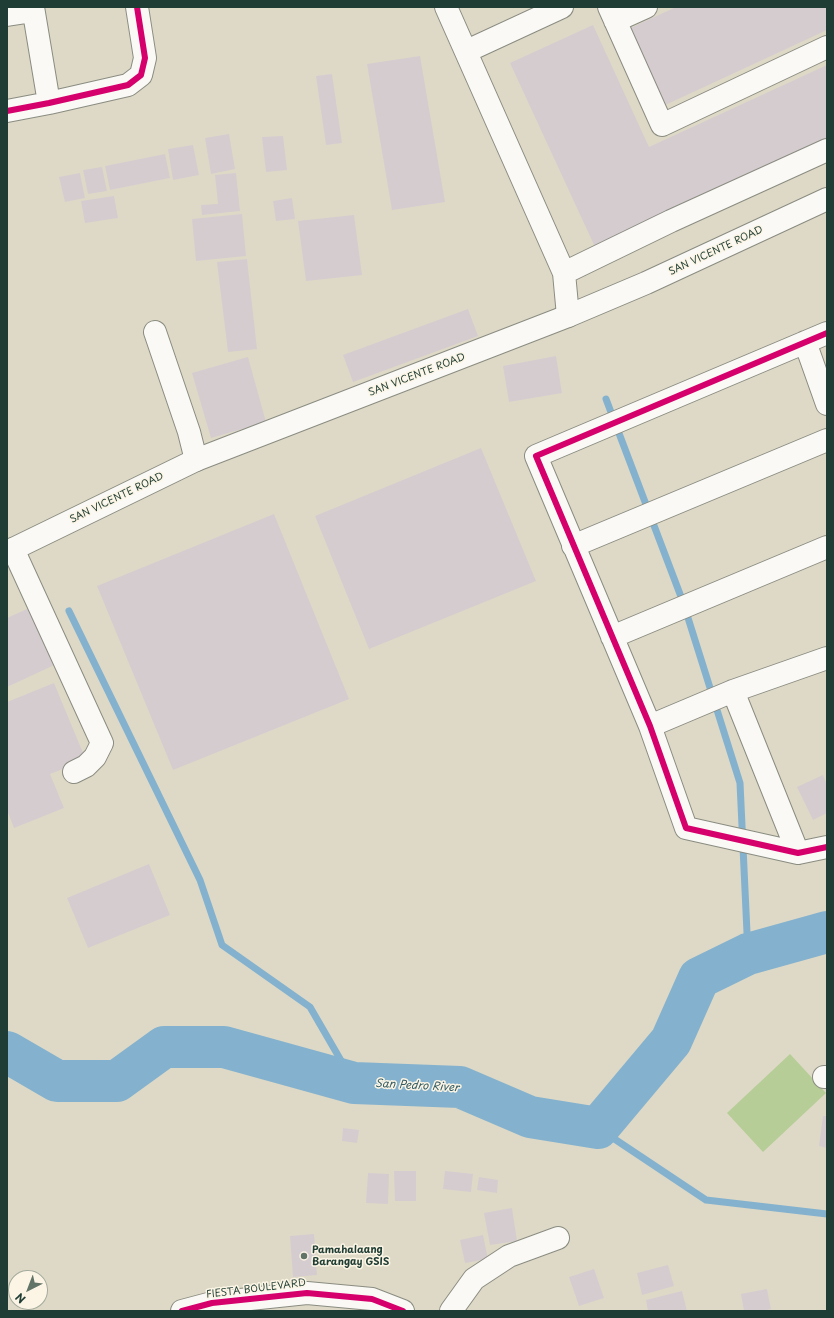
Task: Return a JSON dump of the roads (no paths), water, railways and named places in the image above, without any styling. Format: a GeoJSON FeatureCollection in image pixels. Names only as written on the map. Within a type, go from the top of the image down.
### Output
{"type":"FeatureCollection","features":[{"type":"Feature","properties":{"kind":"street"},"geometry":{"type":"LineString","coordinates":[[7,111],[50,103],[128,85],[141,75],[145,58],[137,7]]}},
{"type":"Feature","properties":{"kind":"street"},"geometry":{"type":"LineString","coordinates":[[446,7],[467,51],[476,77],[564,273],[568,316]]}},
{"type":"Feature","properties":{"kind":"street"},"geometry":{"type":"LineString","coordinates":[[467,51],[562,7]]}},
{"type":"Feature","properties":{"kind":"street"},"geometry":{"type":"LineString","coordinates":[[646,7],[612,14],[662,125],[827,47]]}},
{"type":"Feature","properties":{"kind":"street"},"geometry":{"type":"LineString","coordinates":[[7,16],[33,9],[50,103]]}},
{"type":"Feature","properties":{"kind":"street"},"geometry":{"type":"LineString","coordinates":[[564,273],[671,221],[827,150]]}},
{"type":"Feature","properties":{"kind":"street","name":"SAN VICENTE ROAD"},"geometry":{"type":"LineString","coordinates":[[10,551],[196,460],[568,316],[646,283],[827,199]]}},
{"type":"Feature","properties":{"kind":"street"},"geometry":{"type":"LineString","coordinates":[[155,332],[189,432],[196,460]]}},
{"type":"Feature","properties":{"kind":"street"},"geometry":{"type":"LineString","coordinates":[[827,333],[536,456],[650,726],[686,828],[798,853],[827,847]]}},
{"type":"Feature","properties":{"kind":"street"},"geometry":{"type":"LineString","coordinates":[[805,342],[827,404]]}},
{"type":"Feature","properties":{"kind":"street"},"geometry":{"type":"LineString","coordinates":[[573,546],[827,440]]}},
{"type":"Feature","properties":{"kind":"street"},"geometry":{"type":"LineString","coordinates":[[612,638],[827,547]]}},
{"type":"Feature","properties":{"kind":"street"},"geometry":{"type":"LineString","coordinates":[[10,551],[102,743],[95,757],[86,766],[74,772]]}},
{"type":"Feature","properties":{"kind":"street"},"geometry":{"type":"LineString","coordinates":[[650,726],[733,691],[827,658]]}},
{"type":"Feature","properties":{"kind":"street"},"geometry":{"type":"LineString","coordinates":[[733,691],[798,853]]}},
{"type":"Feature","properties":{"kind":"street"},"geometry":{"type":"LineString","coordinates":[[451,1311],[474,1279],[509,1256],[558,1238]]}},
{"type":"Feature","properties":{"kind":"street","name":"FIESTA BOULEVARD"},"geometry":{"type":"LineString","coordinates":[[182,1311],[212,1303],[307,1293],[372,1299],[402,1311]]}},
{"type":"Feature","properties":{"kind":"waterway"},"geometry":{"type":"LineString","coordinates":[[606,399],[683,602],[740,783],[748,954]]}},
{"type":"Feature","properties":{"kind":"waterway"},"geometry":{"type":"LineString","coordinates":[[69,611],[200,880],[222,945],[310,1007],[354,1083]]}},
{"type":"Feature","properties":{"kind":"waterway","name":"San Pedro River"},"geometry":{"type":"LineString","coordinates":[[7,1052],[57,1081],[117,1081],[164,1047],[224,1047],[354,1083],[460,1087],[530,1117],[598,1128],[671,1041],[699,978],[748,954],[827,932]]}},
{"type":"Feature","properties":{"kind":"waterway"},"geometry":{"type":"LineString","coordinates":[[598,1128],[706,1200],[827,1214]]}},
{"type":"Feature","properties":{"kind":"place","name":"Pamahalaang Barangay GSIS"},"geometry":{"type":"Point","coordinates":[304,1256]}}]}
